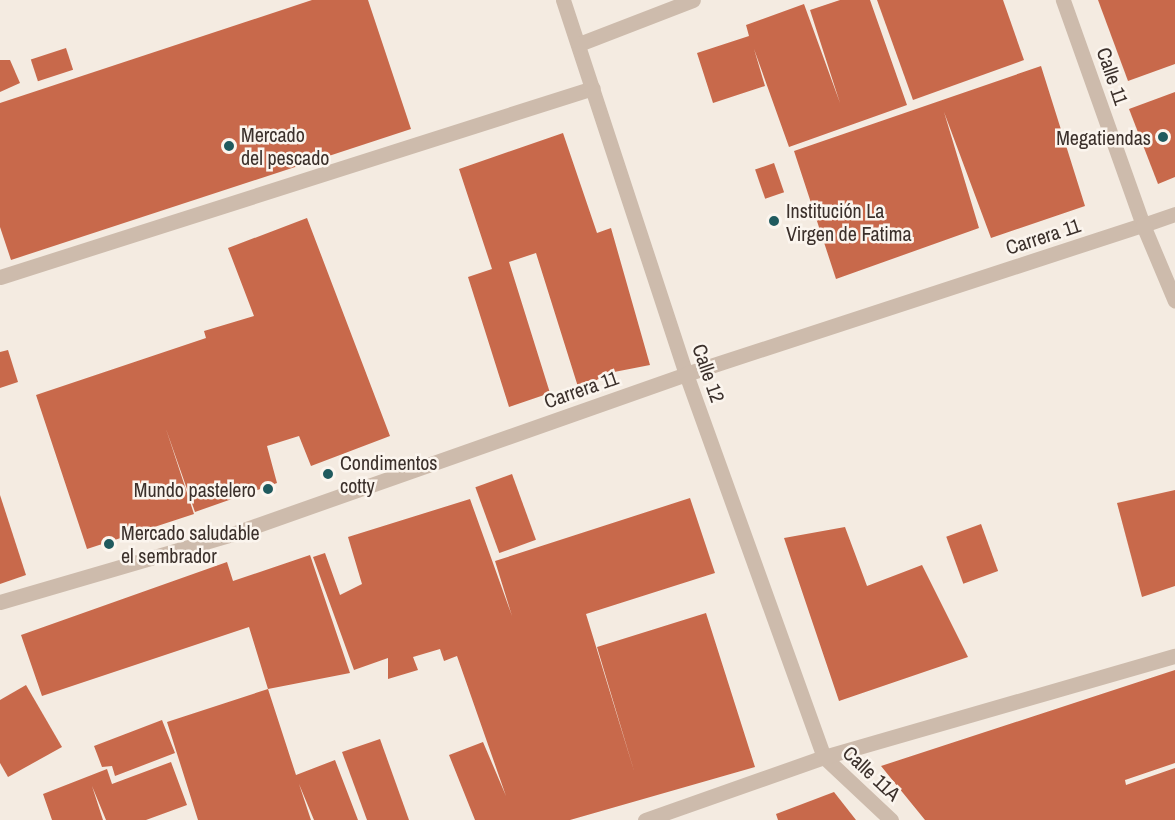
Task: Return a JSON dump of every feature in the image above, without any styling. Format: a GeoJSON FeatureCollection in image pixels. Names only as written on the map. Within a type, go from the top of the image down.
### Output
{"type":"FeatureCollection","features":[{"type":"Feature","properties":{"kind":"street","name":"Calle 12"},"geometry":{"type":"LineString","coordinates":[[563,0],[686,374],[824,757]]}},
{"type":"Feature","properties":{"kind":"street"},"geometry":{"type":"LineString","coordinates":[[579,44],[693,0]]}},
{"type":"Feature","properties":{"kind":"street","name":"Calle 11"},"geometry":{"type":"LineString","coordinates":[[1063,0],[1143,225],[1175,301]]}},
{"type":"Feature","properties":{"kind":"street"},"geometry":{"type":"LineString","coordinates":[[0,277],[593,88]]}},
{"type":"Feature","properties":{"kind":"street","name":"Carrera 11"},"geometry":{"type":"LineString","coordinates":[[0,602],[232,534],[686,374],[1175,214]]}},
{"type":"Feature","properties":{"kind":"street"},"geometry":{"type":"LineString","coordinates":[[645,820],[824,757],[1175,656]]}},
{"type":"Feature","properties":{"kind":"street","name":"Calle 11A"},"geometry":{"type":"LineString","coordinates":[[824,757],[891,820]]}},
{"type":"Feature","properties":{"kind":"building"},"geometry":{"type":"Polygon","coordinates":[[[312,0],[368,0],[411,129],[11,260],[0,227],[0,103],[312,0]]]}},
{"type":"Feature","properties":{"kind":"building"},"geometry":{"type":"Polygon","coordinates":[[[840,0],[870,0],[907,105],[789,147],[754,49],[765,86],[713,103],[697,53],[749,36],[746,25],[804,4],[840,103],[810,10],[840,0]]]}},
{"type":"Feature","properties":{"kind":"building"},"geometry":{"type":"Polygon","coordinates":[[[877,0],[1003,0],[1024,60],[913,100],[877,0]]]}},
{"type":"Feature","properties":{"kind":"building"},"geometry":{"type":"Polygon","coordinates":[[[1098,0],[1175,0],[1175,64],[1128,81],[1098,0]]]}},
{"type":"Feature","properties":{"kind":"building"},"geometry":{"type":"Polygon","coordinates":[[[66,48],[73,70],[38,81],[31,59],[66,48]]]}},
{"type":"Feature","properties":{"kind":"building"},"geometry":{"type":"Polygon","coordinates":[[[0,60],[10,60],[20,83],[0,92],[0,60]]]}},
{"type":"Feature","properties":{"kind":"building"},"geometry":{"type":"Polygon","coordinates":[[[1041,66],[1085,206],[991,238],[944,112],[979,228],[836,279],[794,151],[1041,66]]]}},
{"type":"Feature","properties":{"kind":"building"},"geometry":{"type":"Polygon","coordinates":[[[1175,92],[1175,177],[1158,184],[1129,109],[1175,92]]]}},
{"type":"Feature","properties":{"kind":"building"},"geometry":{"type":"Polygon","coordinates":[[[563,133],[597,233],[611,228],[650,365],[609,373],[579,390],[536,253],[509,262],[550,393],[509,407],[468,277],[492,269],[459,169],[563,133]]]}},
{"type":"Feature","properties":{"kind":"building"},"geometry":{"type":"Polygon","coordinates":[[[774,163],[784,192],[765,199],[755,170],[774,163]]]}},
{"type":"Feature","properties":{"kind":"building"},"geometry":{"type":"Polygon","coordinates":[[[307,218],[390,436],[311,466],[299,436],[267,446],[277,483],[195,512],[166,429],[194,514],[87,549],[36,395],[206,338],[204,331],[254,316],[228,248],[307,218]]]}},
{"type":"Feature","properties":{"kind":"building"},"geometry":{"type":"Polygon","coordinates":[[[8,350],[18,382],[0,388],[0,352],[8,350]]]}},
{"type":"Feature","properties":{"kind":"building"},"geometry":{"type":"Polygon","coordinates":[[[512,474],[536,540],[499,553],[475,487],[512,474]]]}},
{"type":"Feature","properties":{"kind":"building"},"geometry":{"type":"Polygon","coordinates":[[[1175,490],[1175,586],[1142,597],[1117,503],[1175,490]]]}},
{"type":"Feature","properties":{"kind":"building"},"geometry":{"type":"Polygon","coordinates":[[[0,495],[26,575],[0,584],[0,495]]]}},
{"type":"Feature","properties":{"kind":"building"},"geometry":{"type":"Polygon","coordinates":[[[690,498],[715,573],[586,614],[635,774],[597,647],[706,613],[755,767],[570,820],[475,820],[449,755],[483,742],[506,796],[457,656],[444,661],[440,649],[413,657],[418,670],[388,679],[388,658],[354,670],[313,557],[325,553],[340,595],[362,584],[348,537],[470,499],[512,616],[495,561],[690,498]]]}},
{"type":"Feature","properties":{"kind":"building"},"geometry":{"type":"Polygon","coordinates":[[[981,524],[998,571],[963,584],[946,537],[981,524]]]}},
{"type":"Feature","properties":{"kind":"building"},"geometry":{"type":"Polygon","coordinates":[[[845,527],[867,586],[922,565],[968,657],[839,701],[784,538],[845,527]]]}},
{"type":"Feature","properties":{"kind":"building"},"geometry":{"type":"Polygon","coordinates":[[[310,555],[350,673],[268,689],[249,627],[42,696],[21,635],[227,562],[233,581],[310,555]]]}},
{"type":"Feature","properties":{"kind":"building"},"geometry":{"type":"Polygon","coordinates":[[[1175,670],[1175,763],[1125,780],[1126,785],[1175,768],[1175,820],[925,820],[881,766],[1175,670]]]}},
{"type":"Feature","properties":{"kind":"building"},"geometry":{"type":"Polygon","coordinates":[[[26,685],[62,747],[8,777],[0,763],[0,700],[26,685]]]}},
{"type":"Feature","properties":{"kind":"building"},"geometry":{"type":"Polygon","coordinates":[[[268,689],[296,775],[335,760],[358,820],[314,820],[299,784],[311,820],[198,820],[167,722],[268,689]]]}},
{"type":"Feature","properties":{"kind":"building"},"geometry":{"type":"Polygon","coordinates":[[[162,720],[175,753],[115,776],[112,766],[102,767],[94,746],[162,720]]]}},
{"type":"Feature","properties":{"kind":"building"},"geometry":{"type":"Polygon","coordinates":[[[380,739],[409,820],[367,820],[342,752],[380,739]]]}},
{"type":"Feature","properties":{"kind":"building"},"geometry":{"type":"Polygon","coordinates":[[[171,762],[187,805],[146,820],[106,820],[92,786],[103,820],[52,820],[43,794],[107,769],[112,784],[171,762]]]}},
{"type":"Feature","properties":{"kind":"building"},"geometry":{"type":"Polygon","coordinates":[[[834,792],[856,820],[778,820],[776,814],[834,792]]]}},
{"type":"Feature","properties":{"kind":"place","name":"Megatiendas"},"geometry":{"type":"Point","coordinates":[1163,137]}},
{"type":"Feature","properties":{"kind":"place","name":"Mercado del pescado"},"geometry":{"type":"Point","coordinates":[229,146]}},
{"type":"Feature","properties":{"kind":"place","name":"Institución La Virgen de Fatima"},"geometry":{"type":"Point","coordinates":[774,221]}},
{"type":"Feature","properties":{"kind":"place","name":"Condimentos cotty"},"geometry":{"type":"Point","coordinates":[328,474]}},
{"type":"Feature","properties":{"kind":"place","name":"Mundo pastelero"},"geometry":{"type":"Point","coordinates":[268,489]}},
{"type":"Feature","properties":{"kind":"place","name":"Mercado saludable el sembrador"},"geometry":{"type":"Point","coordinates":[109,544]}}]}
